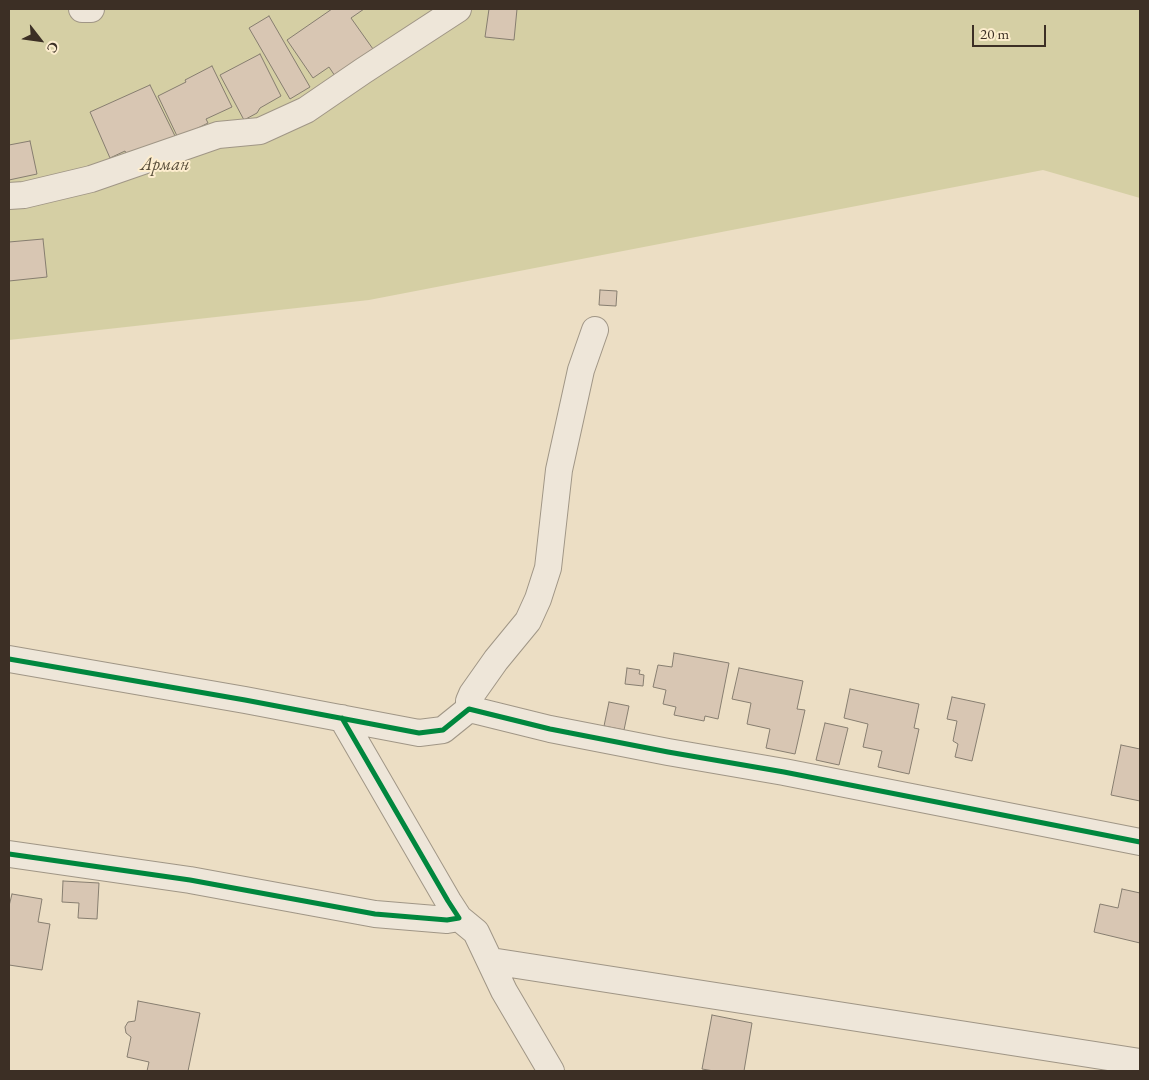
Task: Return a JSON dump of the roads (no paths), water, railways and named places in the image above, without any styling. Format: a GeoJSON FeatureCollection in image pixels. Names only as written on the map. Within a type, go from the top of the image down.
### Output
{"type":"FeatureCollection","features":[{"type":"Feature","properties":{"kind":"street"},"geometry":{"type":"LineString","coordinates":[[82,9],[91,9]]}},
{"type":"Feature","properties":{"kind":"street"},"geometry":{"type":"LineString","coordinates":[[9,196],[24,195],[92,179],[218,135],[260,131],[306,110],[458,9]]}},
{"type":"Feature","properties":{"kind":"street"},"geometry":{"type":"LineString","coordinates":[[9,659],[419,733],[444,730],[469,709],[469,701],[472,694],[496,660],[528,621],[538,598],[548,568],[559,470],[581,370],[594,330]]}},
{"type":"Feature","properties":{"kind":"street"},"geometry":{"type":"LineString","coordinates":[[469,709],[550,729],[784,772],[1140,842]]}},
{"type":"Feature","properties":{"kind":"street"},"geometry":{"type":"LineString","coordinates":[[342,718],[448,901],[459,918],[476,932],[504,991],[551,1071]]}},
{"type":"Feature","properties":{"kind":"street"},"geometry":{"type":"LineString","coordinates":[[9,854],[190,880],[375,914],[447,920],[459,918]]}},
{"type":"Feature","properties":{"kind":"street"},"geometry":{"type":"LineString","coordinates":[[491,961],[1140,1062]]}},
{"type":"Feature","properties":{"kind":"park label","name":"Арман"},"geometry":{"type":"Point","coordinates":[165,165]}}]}
